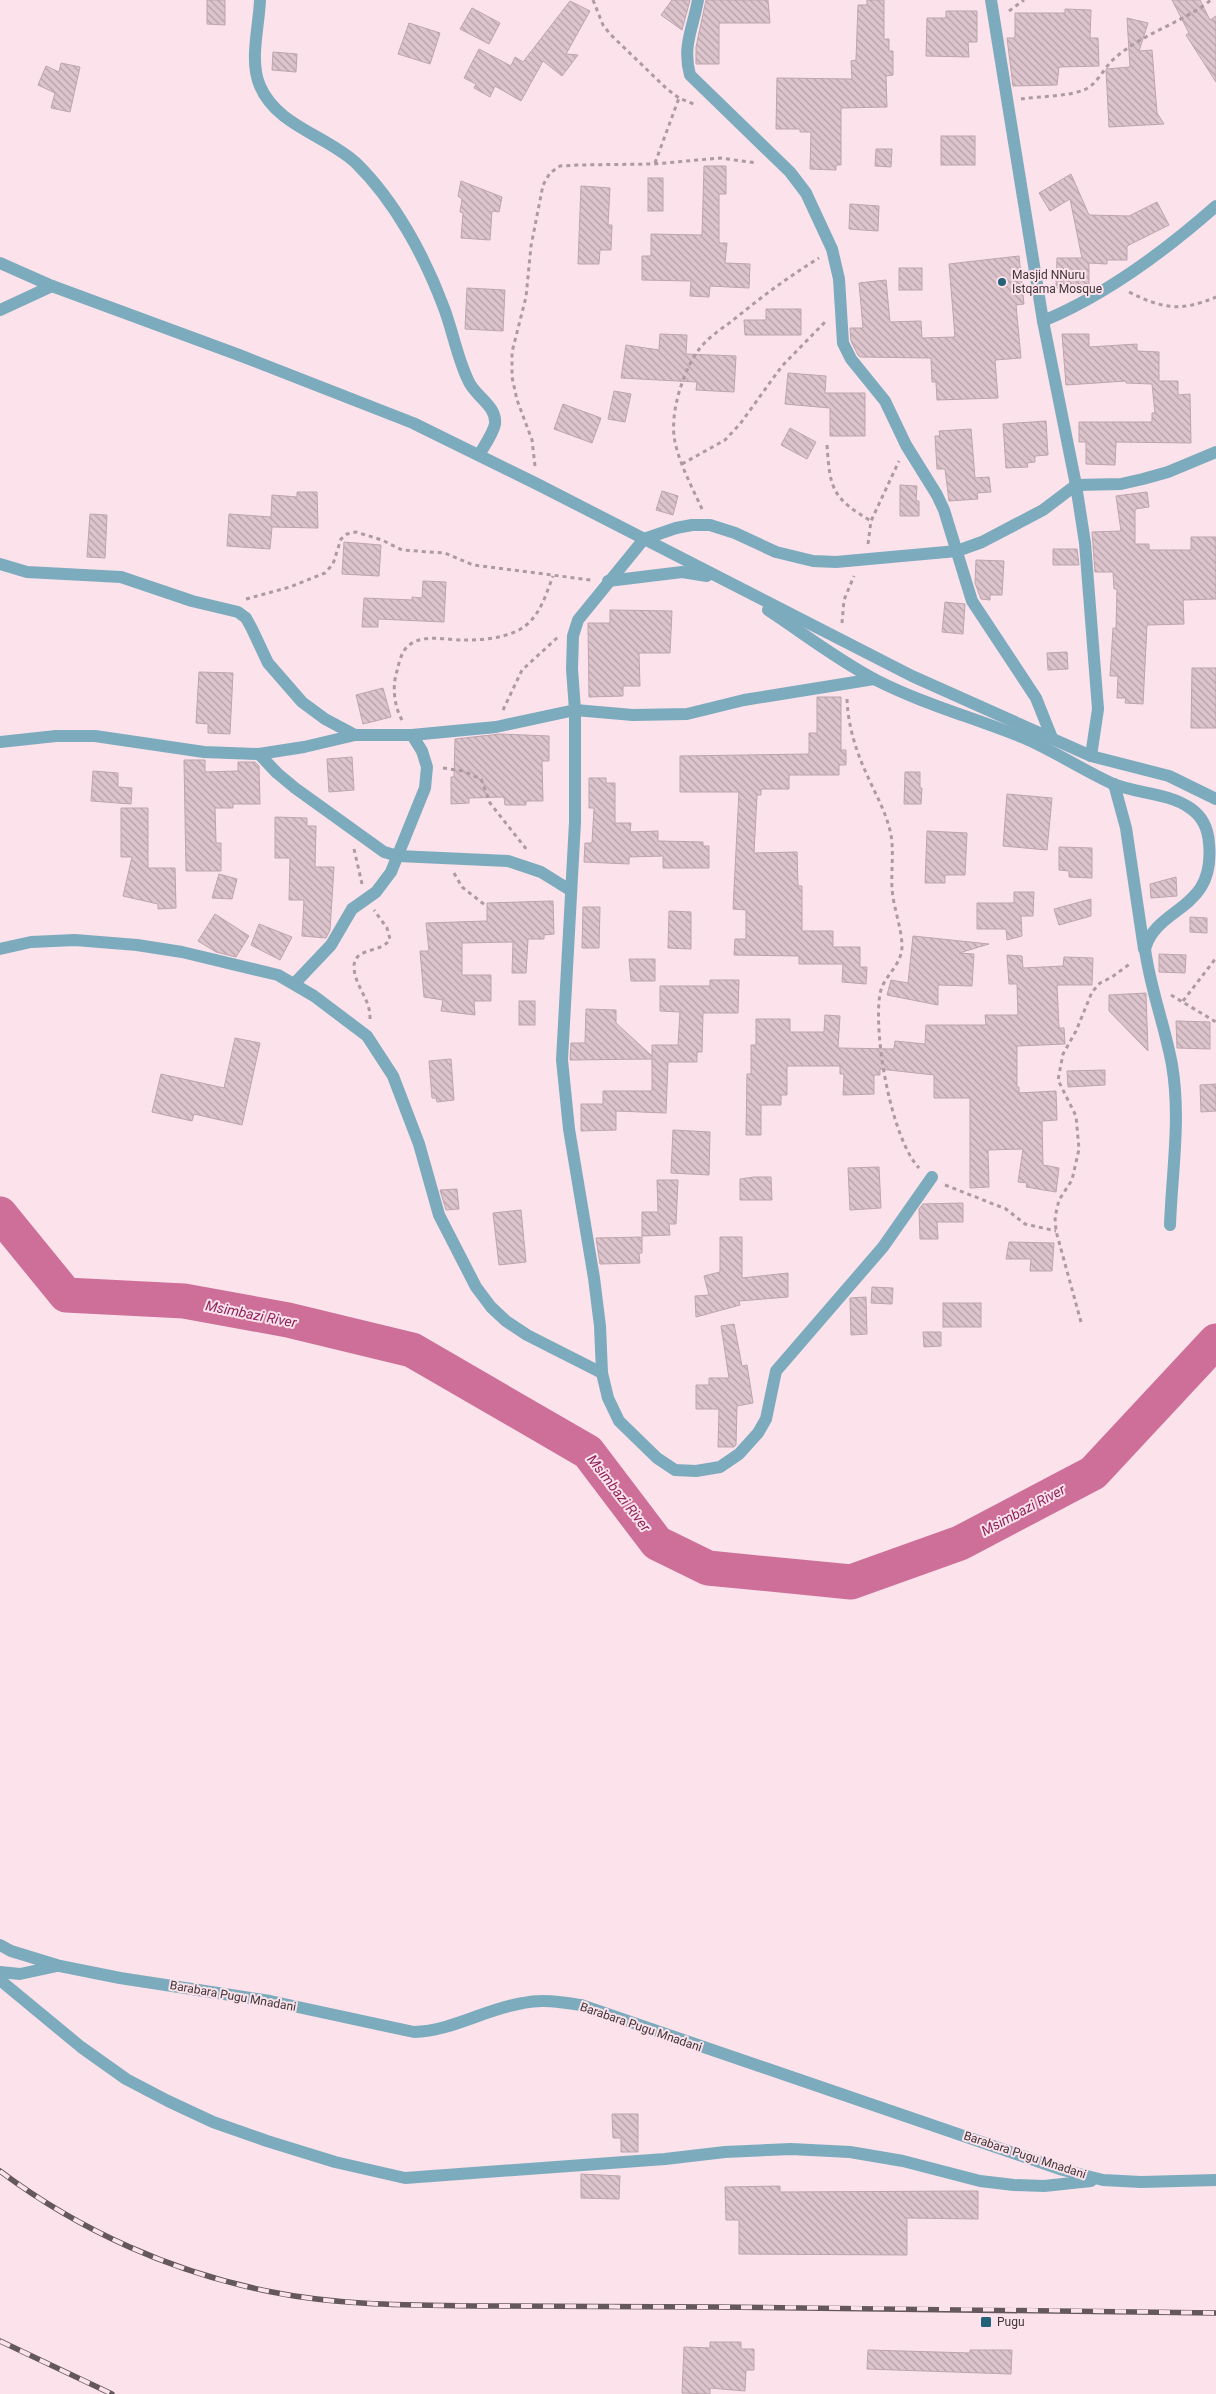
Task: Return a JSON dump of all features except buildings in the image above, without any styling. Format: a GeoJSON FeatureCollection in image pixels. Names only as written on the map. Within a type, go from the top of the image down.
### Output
{"type":"FeatureCollection","features":[{"type":"Feature","properties":{"kind":"street"},"geometry":{"type":"LineString","coordinates":[[260,0],[255,68],[260,86],[273,108],[355,163],[382,193],[407,231],[444,308],[468,383],[488,404],[494,415],[495,425],[479,454]]}},
{"type":"Feature","properties":{"kind":"street"},"geometry":{"type":"LineString","coordinates":[[698,0],[686,48],[686,60],[690,75],[790,172],[806,193],[832,249],[839,279],[839,307],[843,344],[851,359],[885,401],[906,445],[937,495],[972,601],[1036,698],[1052,738]]}},
{"type":"Feature","properties":{"kind":"street"},"geometry":{"type":"LineString","coordinates":[[991,0],[1043,320],[1076,485],[1085,543],[1098,709],[1091,756]]}},
{"type":"Feature","properties":{"kind":"street"},"geometry":{"type":"LineString","coordinates":[[1043,320],[1066,311],[1114,283],[1197,223],[1216,206]]}},
{"type":"Feature","properties":{"kind":"street"},"geometry":{"type":"LineString","coordinates":[[0,263],[52,286],[412,423],[479,454],[912,676],[1091,756],[1160,773],[1216,799]]}},
{"type":"Feature","properties":{"kind":"street"},"geometry":{"type":"LineString","coordinates":[[0,310],[52,286]]}},
{"type":"Feature","properties":{"kind":"street"},"geometry":{"type":"LineString","coordinates":[[932,1177],[883,1247],[776,1371],[768,1411],[762,1426],[739,1454],[720,1467],[696,1471],[675,1470],[657,1458],[618,1421],[608,1398],[602,1373],[600,1326],[594,1278],[569,1129],[562,1060],[575,822],[573,636],[578,620],[644,539],[676,528],[692,525],[710,525],[793,557],[813,561],[864,559],[956,551],[982,542],[1043,510],[1076,485],[1121,484],[1143,480],[1216,452]]}},
{"type":"Feature","properties":{"kind":"street"},"geometry":{"type":"LineString","coordinates":[[0,564],[27,572],[121,578],[238,612],[246,618],[268,663],[302,702],[325,719],[355,735]]}},
{"type":"Feature","properties":{"kind":"street"},"geometry":{"type":"LineString","coordinates":[[608,581],[682,572],[705,574],[724,582],[765,607],[874,679],[913,697],[1052,750],[1114,784],[1164,797],[1190,808],[1203,821],[1209,843],[1208,872],[1199,892],[1186,906],[1155,928],[1144,949]]}},
{"type":"Feature","properties":{"kind":"street"},"geometry":{"type":"LineString","coordinates":[[0,742],[56,736],[94,736],[204,752],[259,754],[304,747],[355,735],[412,735],[496,727],[575,710],[651,716],[687,714],[744,700],[874,679]]}},
{"type":"Feature","properties":{"kind":"street"},"geometry":{"type":"LineString","coordinates":[[294,984],[331,945],[352,909],[384,884],[398,856],[425,788],[427,767],[422,752],[412,735]]}},
{"type":"Feature","properties":{"kind":"street"},"geometry":{"type":"LineString","coordinates":[[259,754],[289,783],[379,849],[398,856],[508,861],[541,872],[570,890]]}},
{"type":"Feature","properties":{"kind":"street"},"geometry":{"type":"LineString","coordinates":[[1114,784],[1126,828],[1144,949],[1172,1065],[1177,1124],[1170,1225]]}},
{"type":"Feature","properties":{"kind":"street"},"geometry":{"type":"LineString","coordinates":[[0,949],[31,942],[74,940],[137,945],[239,964],[278,975],[314,996],[367,1036],[393,1076],[419,1144],[439,1214],[476,1287],[491,1307],[527,1336],[602,1373]]}},
{"type":"Feature","properties":{"kind":"street","name":"Barabara Pugu Mnadani"},"geometry":{"type":"LineString","coordinates":[[0,1944],[11,1951],[60,1966],[120,1978],[270,2001],[414,2032],[429,2032],[524,2002],[548,2000],[581,2005],[1063,2170],[1103,2180],[1141,2182],[1216,2180]]}},
{"type":"Feature","properties":{"kind":"street"},"geometry":{"type":"LineString","coordinates":[[0,1972],[20,1974],[60,1966]]}},
{"type":"Feature","properties":{"kind":"street"},"geometry":{"type":"LineString","coordinates":[[0,1980],[81,2047],[126,2079],[168,2101],[213,2122],[276,2143],[335,2162],[405,2178],[665,2159],[725,2152],[791,2149],[850,2152],[902,2161],[980,2181],[1014,2185],[1044,2186],[1103,2180]]}},
{"type":"Feature","properties":{"kind":"path"},"geometry":{"type":"LineString","coordinates":[[593,0],[602,25],[679,98],[707,108],[724,109]]}},
{"type":"Feature","properties":{"kind":"path"},"geometry":{"type":"LineString","coordinates":[[1008,101],[1086,88],[1096,81],[1114,58],[1189,15],[1211,0]]}},
{"type":"Feature","properties":{"kind":"path"},"geometry":{"type":"LineString","coordinates":[[654,164],[679,98]]}},
{"type":"Feature","properties":{"kind":"path"},"geometry":{"type":"LineString","coordinates":[[537,484],[532,440],[515,392],[512,377],[512,352],[526,297],[533,232],[543,185],[550,173],[560,166],[654,164],[720,158],[762,164]]}},
{"type":"Feature","properties":{"kind":"path"},"geometry":{"type":"LineString","coordinates":[[710,525],[682,464],[674,441],[675,406],[681,387],[700,348],[774,288],[832,249]]}},
{"type":"Feature","properties":{"kind":"path"},"geometry":{"type":"LineString","coordinates":[[1114,283],[1161,306],[1178,308],[1192,306],[1216,297]]}},
{"type":"Feature","properties":{"kind":"path"},"geometry":{"type":"LineString","coordinates":[[682,464],[725,440],[740,424],[782,366],[839,307]]}},
{"type":"Feature","properties":{"kind":"path"},"geometry":{"type":"LineString","coordinates":[[827,445],[830,480],[834,492],[853,511],[871,521]]}},
{"type":"Feature","properties":{"kind":"path"},"geometry":{"type":"LineString","coordinates":[[840,639],[844,600],[851,581],[864,559],[871,521],[906,445]]}},
{"type":"Feature","properties":{"kind":"path"},"geometry":{"type":"LineString","coordinates":[[216,607],[290,587],[325,572],[333,564],[341,539],[347,534],[356,532],[382,540],[402,550],[445,553],[473,565],[553,576],[608,581]]}},
{"type":"Feature","properties":{"kind":"path"},"geometry":{"type":"LineString","coordinates":[[412,735],[400,717],[396,703],[394,679],[406,648],[415,640],[436,638],[486,639],[505,636],[519,630],[534,618],[553,576]]}},
{"type":"Feature","properties":{"kind":"path"},"geometry":{"type":"LineString","coordinates":[[496,727],[507,697],[522,670],[542,650],[578,620]]}},
{"type":"Feature","properties":{"kind":"path"},"geometry":{"type":"LineString","coordinates":[[846,684],[850,726],[855,743],[881,805],[891,835],[892,888],[902,947],[899,960],[880,992],[880,1031],[886,1084],[896,1121],[911,1160],[932,1177],[953,1189],[1006,1209],[1025,1224],[1056,1231]]}},
{"type":"Feature","properties":{"kind":"path"},"geometry":{"type":"LineString","coordinates":[[427,767],[463,771],[481,779],[490,803],[524,845],[541,872]]}},
{"type":"Feature","properties":{"kind":"path"},"geometry":{"type":"LineString","coordinates":[[352,828],[358,870],[368,897],[387,928],[390,939],[381,948],[362,953],[354,963],[354,972],[369,1006],[371,1016],[367,1036]]}},
{"type":"Feature","properties":{"kind":"path"},"geometry":{"type":"LineString","coordinates":[[451,858],[456,879],[462,888],[485,905]]}},
{"type":"Feature","properties":{"kind":"path"},"geometry":{"type":"LineString","coordinates":[[1081,1322],[1056,1231],[1055,1217],[1059,1200],[1072,1180],[1079,1149],[1076,1116],[1058,1080],[1063,1054],[1076,1031],[1092,992],[1100,983],[1130,964],[1144,949]]}},
{"type":"Feature","properties":{"kind":"path"},"geometry":{"type":"LineString","coordinates":[[1182,1001],[1216,958]]}},
{"type":"Feature","properties":{"kind":"path"},"geometry":{"type":"LineString","coordinates":[[1152,986],[1182,1001],[1216,1022]]}},
{"type":"Feature","properties":{"kind":"waterway","name":"Msimbazi River"},"geometry":{"type":"LineString","coordinates":[[0,1214],[66,1295],[184,1301],[288,1320],[412,1350],[588,1452],[657,1543],[708,1568],[851,1582],[960,1543],[1093,1473],[1216,1341]]}},
{"type":"Feature","properties":{"kind":"railway"},"geometry":{"type":"LineString","coordinates":[[0,2171],[62,2213],[129,2247],[199,2274],[235,2284],[298,2297],[378,2304],[431,2305],[1216,2313]]}},
{"type":"Feature","properties":{"kind":"railway"},"geometry":{"type":"LineString","coordinates":[[0,2341],[112,2394]]}},
{"type":"Feature","properties":{"kind":"place","name":"Masjid NNuru Istqama Mosque"},"geometry":{"type":"Point","coordinates":[1002,282]}},
{"type":"Feature","properties":{"kind":"place","name":"Pugu"},"geometry":{"type":"Point","coordinates":[986,2322]}}]}
